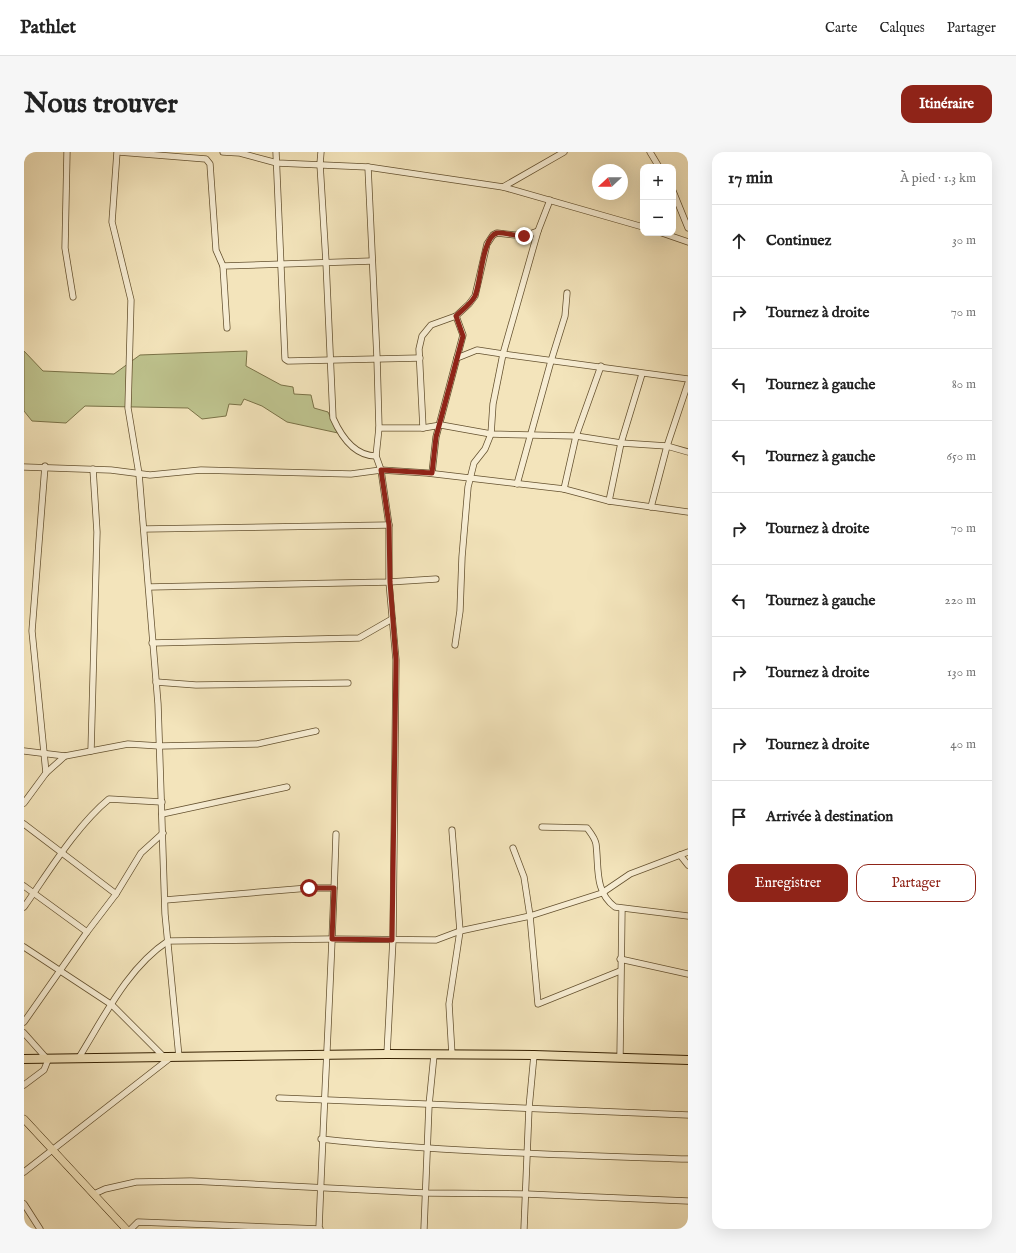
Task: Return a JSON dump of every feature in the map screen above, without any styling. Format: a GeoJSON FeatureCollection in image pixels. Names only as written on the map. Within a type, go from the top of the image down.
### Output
{"type":"FeatureCollection","features":[{"type":"Feature","properties":{"kind":"highway"},"geometry":{"type":"LineString","coordinates":[[24,1059],[48,1060],[387,1054],[534,1055],[688,1060]]}},
{"type":"Feature","properties":{"kind":"main road"},"geometry":{"type":"LineString","coordinates":[[24,1119],[126,1229]]}},
{"type":"Feature","properties":{"kind":"street"},"geometry":{"type":"LineString","coordinates":[[67,152],[65,248],[73,297]]}},
{"type":"Feature","properties":{"kind":"street"},"geometry":{"type":"LineString","coordinates":[[179,1057],[165,900],[160,746],[149,587],[140,502],[139,474],[128,408],[131,300],[112,222],[118,152],[206,159],[210,164],[216,250],[223,266],[227,328]]}},
{"type":"Feature","properties":{"kind":"street"},"geometry":{"type":"LineString","coordinates":[[224,152],[242,152],[277,163],[368,167],[503,187],[640,226]]}},
{"type":"Feature","properties":{"kind":"street"},"geometry":{"type":"LineString","coordinates":[[276,152],[285,359],[288,361],[420,358]]}},
{"type":"Feature","properties":{"kind":"street"},"geometry":{"type":"LineString","coordinates":[[321,152],[320,164],[333,418],[337,428],[356,451],[367,456],[376,456]]}},
{"type":"Feature","properties":{"kind":"street"},"geometry":{"type":"LineString","coordinates":[[650,152],[656,164]]}},
{"type":"Feature","properties":{"kind":"street"},"geometry":{"type":"LineString","coordinates":[[503,187],[561,153]]}},
{"type":"Feature","properties":{"kind":"street"},"geometry":{"type":"LineString","coordinates":[[368,167],[379,428],[376,456],[381,470],[389,525],[390,582],[396,660],[392,940],[387,1054]]}},
{"type":"Feature","properties":{"kind":"street"},"geometry":{"type":"LineString","coordinates":[[676,198],[688,228]]}},
{"type":"Feature","properties":{"kind":"street"},"geometry":{"type":"LineString","coordinates":[[455,645],[460,611],[462,557],[468,487],[472,478],[474,463],[485,448],[491,434],[493,404],[503,354],[538,230],[550,200]]}},
{"type":"Feature","properties":{"kind":"street"},"geometry":{"type":"LineString","coordinates":[[423,428],[419,349],[422,336],[431,325],[456,316],[475,296],[487,244],[493,235],[497,233],[524,236],[538,230]]}},
{"type":"Feature","properties":{"kind":"street"},"geometry":{"type":"LineString","coordinates":[[671,236],[688,242]]}},
{"type":"Feature","properties":{"kind":"street"},"geometry":{"type":"LineString","coordinates":[[223,266],[372,261]]}},
{"type":"Feature","properties":{"kind":"street"},"geometry":{"type":"LineString","coordinates":[[517,484],[551,360],[565,316],[567,293]]}},
{"type":"Feature","properties":{"kind":"street"},"geometry":{"type":"LineString","coordinates":[[432,473],[434,447],[441,425],[463,336],[456,316]]}},
{"type":"Feature","properties":{"kind":"street"},"geometry":{"type":"LineString","coordinates":[[457,358],[476,350],[601,366],[642,374],[688,379]]}},
{"type":"Feature","properties":{"kind":"street"},"geometry":{"type":"LineString","coordinates":[[564,489],[576,436],[601,366]]}},
{"type":"Feature","properties":{"kind":"street"},"geometry":{"type":"LineString","coordinates":[[609,501],[621,443],[642,374]]}},
{"type":"Feature","properties":{"kind":"street"},"geometry":{"type":"LineString","coordinates":[[651,506],[667,446],[688,383]]}},
{"type":"Feature","properties":{"kind":"street"},"geometry":{"type":"LineString","coordinates":[[379,428],[423,428],[441,425],[491,434],[576,436],[621,443],[667,446],[688,452]]}},
{"type":"Feature","properties":{"kind":"street"},"geometry":{"type":"LineString","coordinates":[[24,467],[45,466],[93,469],[150,475],[201,470],[351,474],[381,470],[432,473],[564,489],[609,501],[688,512]]}},
{"type":"Feature","properties":{"kind":"street"},"geometry":{"type":"LineString","coordinates":[[45,466],[32,630],[46,773]]}},
{"type":"Feature","properties":{"kind":"street"},"geometry":{"type":"LineString","coordinates":[[91,751],[97,532],[93,469]]}},
{"type":"Feature","properties":{"kind":"street"},"geometry":{"type":"LineString","coordinates":[[144,529],[389,525]]}},
{"type":"Feature","properties":{"kind":"street"},"geometry":{"type":"LineString","coordinates":[[149,587],[390,582],[436,579]]}},
{"type":"Feature","properties":{"kind":"street"},"geometry":{"type":"LineString","coordinates":[[152,643],[359,638],[392,619]]}},
{"type":"Feature","properties":{"kind":"street"},"geometry":{"type":"LineString","coordinates":[[156,682],[196,685],[348,683]]}},
{"type":"Feature","properties":{"kind":"street"},"geometry":{"type":"LineString","coordinates":[[24,751],[43,752],[65,756],[128,744],[160,746],[257,744],[316,731]]}},
{"type":"Feature","properties":{"kind":"street"},"geometry":{"type":"LineString","coordinates":[[24,803],[46,773],[65,756]]}},
{"type":"Feature","properties":{"kind":"street"},"geometry":{"type":"LineString","coordinates":[[162,814],[288,787]]}},
{"type":"Feature","properties":{"kind":"street"},"geometry":{"type":"LineString","coordinates":[[24,907],[62,853],[99,807],[109,799],[162,802]]}},
{"type":"Feature","properties":{"kind":"street"},"geometry":{"type":"LineString","coordinates":[[24,824],[116,894]]}},
{"type":"Feature","properties":{"kind":"street"},"geometry":{"type":"LineString","coordinates":[[542,827],[587,828],[596,842],[597,870],[602,893],[610,904],[622,909],[688,916]]}},
{"type":"Feature","properties":{"kind":"street"},"geometry":{"type":"LineString","coordinates":[[452,830],[460,931],[449,1004],[452,1055]]}},
{"type":"Feature","properties":{"kind":"street"},"geometry":{"type":"LineString","coordinates":[[24,1022],[59,970],[116,894],[141,853],[163,833]]}},
{"type":"Feature","properties":{"kind":"street"},"geometry":{"type":"LineString","coordinates":[[131,1229],[138,1222],[319,1229],[321,1139],[328,1055],[336,834]]}},
{"type":"Feature","properties":{"kind":"street"},"geometry":{"type":"LineString","coordinates":[[513,848],[524,877],[530,916],[538,1004],[620,971]]}},
{"type":"Feature","properties":{"kind":"street"},"geometry":{"type":"LineString","coordinates":[[78,1059],[112,1005],[153,951],[168,941],[332,939],[436,940],[460,931],[530,916],[602,893],[630,874],[688,852]]}},
{"type":"Feature","properties":{"kind":"street"},"geometry":{"type":"LineString","coordinates":[[680,855],[688,865]]}},
{"type":"Feature","properties":{"kind":"street"},"geometry":{"type":"LineString","coordinates":[[24,886],[87,932]]}},
{"type":"Feature","properties":{"kind":"street"},"geometry":{"type":"LineString","coordinates":[[165,900],[309,888],[334,888]]}},
{"type":"Feature","properties":{"kind":"street"},"geometry":{"type":"LineString","coordinates":[[620,1057],[620,959],[622,909]]}},
{"type":"Feature","properties":{"kind":"street"},"geometry":{"type":"LineString","coordinates":[[24,947],[112,1005],[167,1058],[24,1172]]}},
{"type":"Feature","properties":{"kind":"street"},"geometry":{"type":"LineString","coordinates":[[620,959],[688,974]]}},
{"type":"Feature","properties":{"kind":"street"},"geometry":{"type":"LineString","coordinates":[[24,1032],[48,1060],[44,1070],[24,1085]]}},
{"type":"Feature","properties":{"kind":"street"},"geometry":{"type":"LineString","coordinates":[[424,1229],[429,1105],[434,1055]]}},
{"type":"Feature","properties":{"kind":"street"},"geometry":{"type":"LineString","coordinates":[[524,1229],[527,1153],[534,1055]]}},
{"type":"Feature","properties":{"kind":"street"},"geometry":{"type":"LineString","coordinates":[[279,1098],[688,1115]]}},
{"type":"Feature","properties":{"kind":"street"},"geometry":{"type":"LineString","coordinates":[[321,1139],[368,1144],[527,1153],[688,1158]]}},
{"type":"Feature","properties":{"kind":"street"},"geometry":{"type":"LineString","coordinates":[[94,1194],[105,1189],[136,1182],[182,1180],[426,1192],[526,1194],[688,1201]]}},
{"type":"Feature","properties":{"kind":"street"},"geometry":{"type":"LineString","coordinates":[[24,1204],[40,1229]]}},
{"type":"Feature","properties":{"kind":"green space"},"geometry":{"type":"Polygon","coordinates":[[[24,351],[43,371],[114,374],[140,355],[247,351],[246,366],[281,385],[293,387],[294,394],[311,395],[314,408],[328,412],[338,433],[287,422],[262,406],[244,399],[241,405],[229,404],[226,416],[202,419],[188,408],[85,406],[66,423],[32,421],[24,411],[24,351]]]}},
{"type":"Feature","properties":{"kind":"route"},"geometry":{"type":"LineString","coordinates":[[309,888],[334,888],[332,939],[392,940],[396,660],[390,582],[389,525],[381,470],[432,473],[436,437],[441,425],[446,398],[463,336],[456,316],[475,296],[487,244],[493,235],[497,233],[513,236],[524,236]]}}]}
